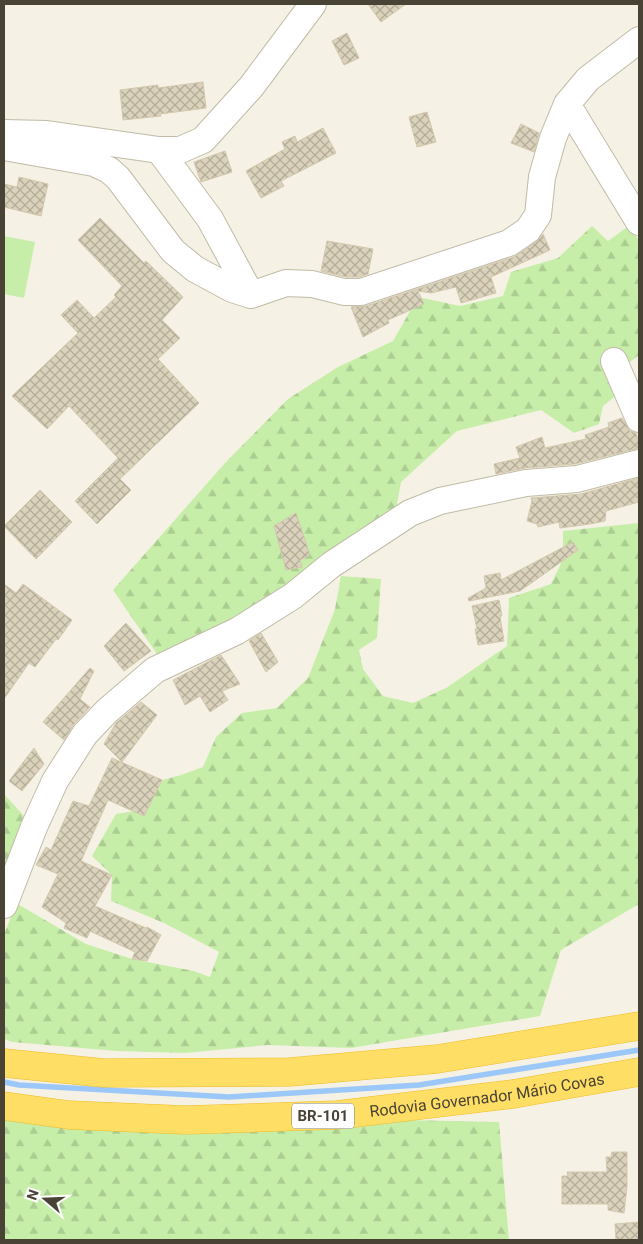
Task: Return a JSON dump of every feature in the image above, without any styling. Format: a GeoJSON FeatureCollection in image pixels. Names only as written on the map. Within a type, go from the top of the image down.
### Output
{"type":"FeatureCollection","features":[{"type":"Feature","properties":{"kind":"highway"},"geometry":{"type":"LineString","coordinates":[[4,1063],[104,1073],[290,1072],[437,1059],[639,1026]]}},
{"type":"Feature","properties":{"kind":"highway","name":"Rodovia Governador Mário Covas"},"geometry":{"type":"LineString","coordinates":[[4,1106],[69,1115],[186,1120],[337,1116],[513,1094],[639,1072]]}},
{"type":"Feature","properties":{"kind":"street"},"geometry":{"type":"LineString","coordinates":[[4,132],[47,134],[160,150],[180,150],[203,140],[251,87],[313,4]]}},
{"type":"Feature","properties":{"kind":"street"},"geometry":{"type":"LineString","coordinates":[[4,147],[94,163],[109,170],[118,178],[173,251],[195,269],[232,289],[251,295],[286,283],[312,284],[344,292],[361,292],[509,243],[528,230],[538,215],[542,177],[553,138],[567,104],[588,79],[639,40]]}},
{"type":"Feature","properties":{"kind":"street"},"geometry":{"type":"LineString","coordinates":[[567,104],[639,222]]}},
{"type":"Feature","properties":{"kind":"street"},"geometry":{"type":"LineString","coordinates":[[160,150],[210,219],[251,295]]}},
{"type":"Feature","properties":{"kind":"street"},"geometry":{"type":"LineString","coordinates":[[614,361],[639,419]]}},
{"type":"Feature","properties":{"kind":"street"},"geometry":{"type":"LineString","coordinates":[[4,905],[34,827],[60,773],[85,734],[107,711],[155,670],[237,631],[292,596],[331,565],[410,513],[440,501],[526,483],[576,479],[639,463]]}},
{"type":"Feature","properties":{"kind":"green space"},"geometry":{"type":"Polygon","coordinates":[[[630,225],[639,241],[639,355],[622,368],[628,386],[603,406],[599,424],[574,433],[541,410],[457,431],[401,482],[396,509],[287,586],[210,634],[159,657],[113,590],[225,463],[288,399],[338,367],[393,341],[418,297],[460,306],[503,296],[511,272],[558,258],[592,226],[608,241],[630,225]]]}},
{"type":"Feature","properties":{"kind":"green space"},"geometry":{"type":"Polygon","coordinates":[[[4,236],[35,242],[24,298],[4,294],[4,236]]]}},
{"type":"Feature","properties":{"kind":"green space"},"geometry":{"type":"Polygon","coordinates":[[[639,523],[639,904],[561,950],[540,1016],[351,1048],[268,1045],[185,1053],[116,1051],[12,1042],[4,1039],[4,935],[16,903],[86,944],[132,959],[194,971],[210,977],[219,952],[164,923],[111,901],[112,875],[92,856],[116,814],[134,811],[144,816],[162,780],[203,767],[216,737],[242,713],[277,708],[308,678],[335,609],[341,576],[381,579],[377,638],[359,650],[363,669],[383,696],[413,703],[446,688],[507,646],[509,598],[551,584],[563,559],[563,531],[639,523]]]}},
{"type":"Feature","properties":{"kind":"green space"},"geometry":{"type":"Polygon","coordinates":[[[4,794],[24,816],[4,872],[4,794]]]}},
{"type":"Feature","properties":{"kind":"green space"},"geometry":{"type":"Polygon","coordinates":[[[4,1112],[499,1122],[509,1240],[4,1240],[4,1112]]]}},
{"type":"Feature","properties":{"kind":"building"},"geometry":{"type":"Polygon","coordinates":[[[368,4],[406,4],[381,22],[368,4]]]}},
{"type":"Feature","properties":{"kind":"building"},"geometry":{"type":"Polygon","coordinates":[[[347,33],[359,58],[344,65],[332,41],[347,33]]]}},
{"type":"Feature","properties":{"kind":"building"},"geometry":{"type":"Polygon","coordinates":[[[203,82],[206,108],[123,120],[120,90],[158,85],[158,88],[203,82]]]}},
{"type":"Feature","properties":{"kind":"building"},"geometry":{"type":"Polygon","coordinates":[[[427,112],[436,142],[417,147],[409,117],[427,112]]]}},
{"type":"Feature","properties":{"kind":"building"},"geometry":{"type":"Polygon","coordinates":[[[521,124],[539,133],[534,152],[511,143],[521,124]]]}},
{"type":"Feature","properties":{"kind":"building"},"geometry":{"type":"Polygon","coordinates":[[[323,128],[336,153],[281,181],[284,186],[261,198],[246,171],[285,149],[282,142],[295,136],[297,142],[323,128]]]}},
{"type":"Feature","properties":{"kind":"building"},"geometry":{"type":"Polygon","coordinates":[[[225,151],[232,172],[201,182],[194,162],[225,151]]]}},
{"type":"Feature","properties":{"kind":"building"},"geometry":{"type":"Polygon","coordinates":[[[19,177],[48,184],[41,216],[4,207],[4,184],[17,187],[19,177]]]}},
{"type":"Feature","properties":{"kind":"building"},"geometry":{"type":"Polygon","coordinates":[[[100,218],[144,263],[146,261],[183,297],[162,320],[180,338],[158,359],[199,403],[120,479],[131,490],[97,524],[75,501],[118,458],[69,406],[47,429],[12,396],[78,333],[61,315],[77,300],[94,318],[116,297],[114,295],[122,286],[78,240],[100,218]]]}},
{"type":"Feature","properties":{"kind":"building"},"geometry":{"type":"Polygon","coordinates":[[[543,234],[550,250],[491,277],[496,293],[461,303],[456,287],[431,293],[418,291],[424,304],[388,320],[389,323],[363,337],[351,307],[366,306],[514,257],[536,242],[543,234]]]}},
{"type":"Feature","properties":{"kind":"building"},"geometry":{"type":"Polygon","coordinates":[[[327,241],[373,249],[368,274],[359,277],[346,277],[321,271],[327,241]]]}},
{"type":"Feature","properties":{"kind":"building"},"geometry":{"type":"Polygon","coordinates":[[[622,418],[630,431],[636,433],[639,448],[575,464],[525,468],[496,474],[494,464],[520,458],[516,447],[542,437],[545,448],[586,439],[585,435],[609,427],[608,423],[622,418]]]}},
{"type":"Feature","properties":{"kind":"building"},"geometry":{"type":"Polygon","coordinates":[[[639,478],[639,502],[606,511],[605,521],[560,528],[559,522],[538,527],[537,524],[527,521],[531,498],[581,494],[639,478]]]}},
{"type":"Feature","properties":{"kind":"building"},"geometry":{"type":"Polygon","coordinates":[[[40,490],[72,522],[36,559],[4,526],[40,490]]]}},
{"type":"Feature","properties":{"kind":"building"},"geometry":{"type":"Polygon","coordinates":[[[296,513],[310,555],[300,560],[302,567],[286,570],[274,526],[296,513]]]}},
{"type":"Feature","properties":{"kind":"building"},"geometry":{"type":"Polygon","coordinates":[[[573,542],[578,550],[520,591],[469,601],[468,598],[486,588],[484,576],[500,573],[501,580],[573,542]]]}},
{"type":"Feature","properties":{"kind":"building"},"geometry":{"type":"Polygon","coordinates":[[[4,584],[16,593],[23,584],[72,620],[35,667],[29,663],[4,699],[4,584]]]}},
{"type":"Feature","properties":{"kind":"building"},"geometry":{"type":"Polygon","coordinates":[[[499,600],[504,641],[478,645],[472,606],[499,600]]]}},
{"type":"Feature","properties":{"kind":"building"},"geometry":{"type":"Polygon","coordinates":[[[126,623],[151,651],[124,671],[104,646],[126,623]]]}},
{"type":"Feature","properties":{"kind":"building"},"geometry":{"type":"Polygon","coordinates":[[[261,633],[278,662],[266,672],[249,641],[261,633]]]}},
{"type":"Feature","properties":{"kind":"building"},"geometry":{"type":"Polygon","coordinates":[[[221,655],[240,684],[222,691],[228,700],[210,712],[200,696],[185,705],[173,680],[221,655]]]}},
{"type":"Feature","properties":{"kind":"building"},"geometry":{"type":"Polygon","coordinates":[[[90,668],[94,671],[80,699],[90,707],[74,724],[64,740],[43,722],[90,668]]]}},
{"type":"Feature","properties":{"kind":"building"},"geometry":{"type":"Polygon","coordinates":[[[141,702],[157,715],[122,762],[104,744],[116,723],[141,702]]]}},
{"type":"Feature","properties":{"kind":"building"},"geometry":{"type":"Polygon","coordinates":[[[34,748],[44,764],[22,791],[9,781],[34,748]]]}},
{"type":"Feature","properties":{"kind":"building"},"geometry":{"type":"Polygon","coordinates":[[[112,758],[162,780],[144,816],[108,800],[81,861],[112,875],[95,906],[147,927],[161,935],[147,961],[132,959],[135,952],[90,931],[87,938],[64,928],[66,923],[42,907],[58,874],[36,865],[46,847],[51,850],[73,801],[89,806],[112,758]]]}},
{"type":"Feature","properties":{"kind":"building"},"geometry":{"type":"Polygon","coordinates":[[[612,1152],[627,1152],[627,1187],[624,1213],[608,1210],[608,1204],[562,1204],[562,1176],[568,1176],[567,1172],[607,1172],[606,1157],[611,1157],[612,1152]]]}},
{"type":"Feature","properties":{"kind":"building"},"geometry":{"type":"Polygon","coordinates":[[[639,1222],[639,1240],[616,1240],[615,1224],[639,1222]]]}},
{"type":"Feature","properties":{"kind":"waterway"},"geometry":{"type":"LineString","coordinates":[[4,1082],[19,1085],[229,1097],[419,1085],[639,1050]]}}]}
